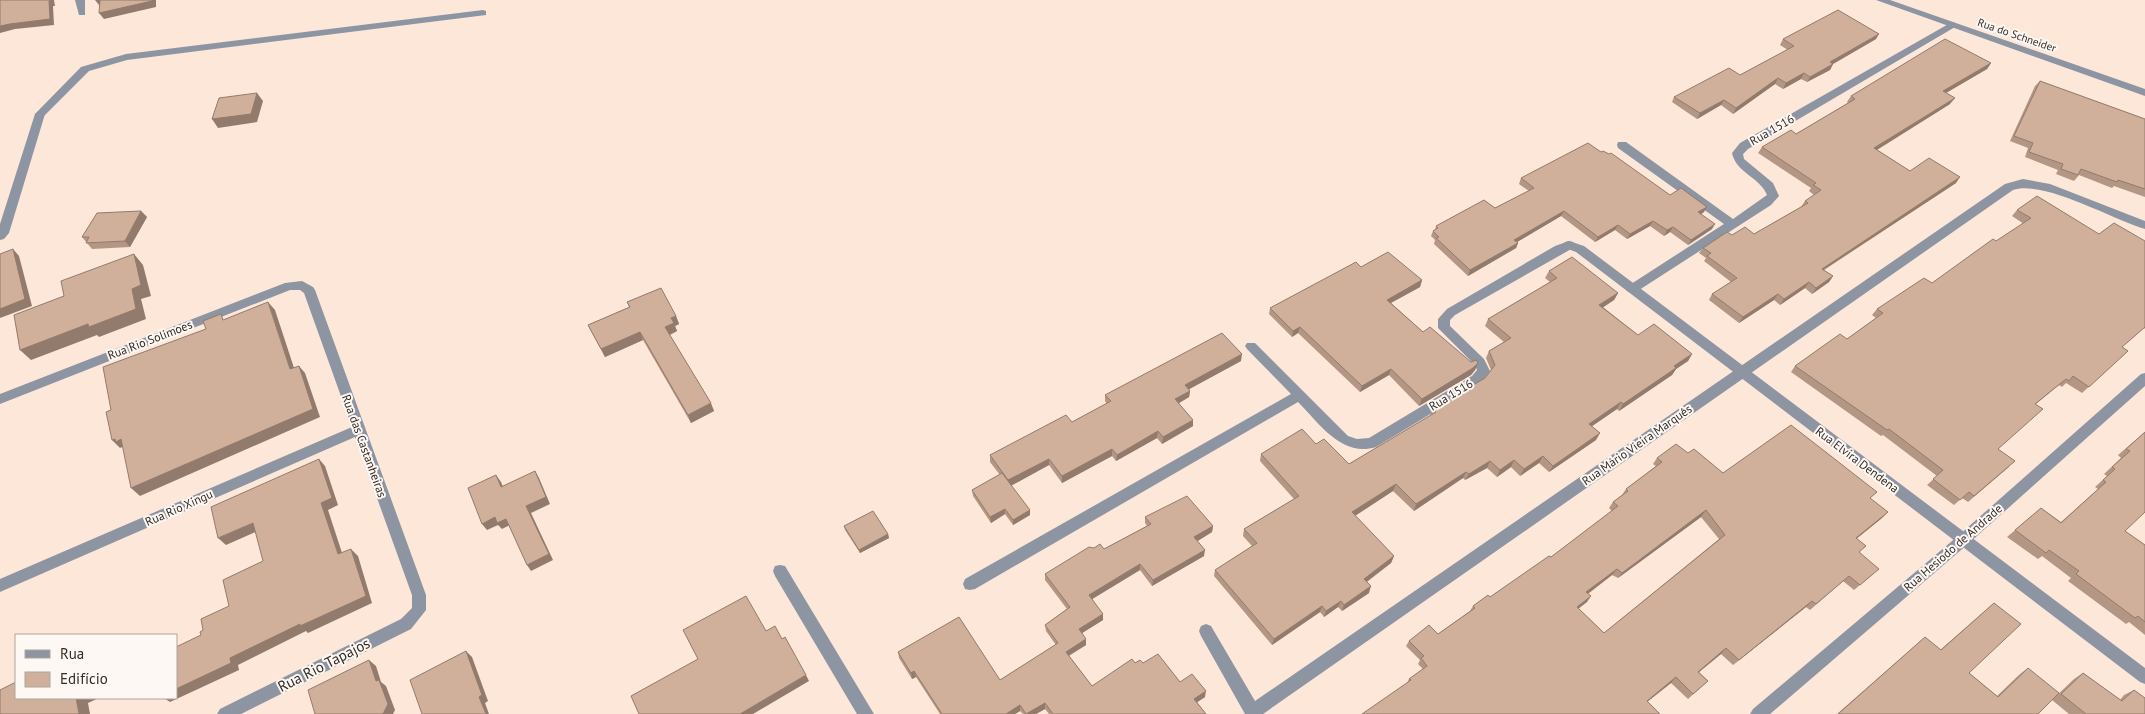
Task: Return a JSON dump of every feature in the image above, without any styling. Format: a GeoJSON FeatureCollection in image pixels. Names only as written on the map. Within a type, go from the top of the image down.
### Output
{"type":"FeatureCollection","features":[{"type":"Feature","properties":{"kind":"street"},"geometry":{"type":"LineString","coordinates":[[80,0],[82,14]]}},
{"type":"Feature","properties":{"kind":"street","name":"Rua do Schneider"},"geometry":{"type":"LineString","coordinates":[[1881,0],[2145,93]]}},
{"type":"Feature","properties":{"kind":"street"},"geometry":{"type":"LineString","coordinates":[[0,236],[3,233],[40,114],[85,69],[126,57],[483,13]]}},
{"type":"Feature","properties":{"kind":"street","name":"Rua 1516"},"geometry":{"type":"LineString","coordinates":[[1632,289],[1768,202],[1773,196],[1769,186],[1739,161],[1737,152],[1744,146],[1952,25]]}},
{"type":"Feature","properties":{"kind":"street"},"geometry":{"type":"LineString","coordinates":[[1622,145],[1732,224]]}},
{"type":"Feature","properties":{"kind":"street","name":"Rua Mário Vieira Marquês"},"geometry":{"type":"LineString","coordinates":[[1254,713],[2009,187],[2023,183],[2046,187],[2145,225]]}},
{"type":"Feature","properties":{"kind":"street","name":"Rua 1516"},"geometry":{"type":"LineString","coordinates":[[1251,346],[1344,440],[1357,444],[1371,443],[1476,380],[1484,371],[1480,362],[1444,328],[1444,319],[1451,312],[1559,248],[1569,245]]}},
{"type":"Feature","properties":{"kind":"street","name":"Rua Elvira Dendena"},"geometry":{"type":"LineString","coordinates":[[1569,245],[1580,249],[2145,677]]}},
{"type":"Feature","properties":{"kind":"street","name":"Rua Rio Solimoes"},"geometry":{"type":"LineString","coordinates":[[0,399],[289,286],[302,285]]}},
{"type":"Feature","properties":{"kind":"street","name":"Rua das Castanheiras"},"geometry":{"type":"LineString","coordinates":[[302,285],[309,290],[419,595],[419,610]]}},
{"type":"Feature","properties":{"kind":"street","name":"Rua Hesiodo de Andrade"},"geometry":{"type":"LineString","coordinates":[[1758,714],[1962,540],[2145,378]]}},
{"type":"Feature","properties":{"kind":"street"},"geometry":{"type":"LineString","coordinates":[[970,584],[1300,395]]}},
{"type":"Feature","properties":{"kind":"street","name":"Rua Rio Xingu"},"geometry":{"type":"LineString","coordinates":[[0,586],[358,430]]}},
{"type":"Feature","properties":{"kind":"street"},"geometry":{"type":"LineString","coordinates":[[780,571],[866,714]]}},
{"type":"Feature","properties":{"kind":"street","name":"Rua Rio Tapajos"},"geometry":{"type":"LineString","coordinates":[[225,714],[406,624],[419,610]]}},
{"type":"Feature","properties":{"kind":"street"},"geometry":{"type":"LineString","coordinates":[[1206,631],[1254,713]]}},
{"type":"Feature","properties":{"kind":"building"},"geometry":{"type":"Polygon","coordinates":[[[0,0],[51,0],[49,1],[50,19],[0,26],[0,0]]]}},
{"type":"Feature","properties":{"kind":"building"},"geometry":{"type":"Polygon","coordinates":[[[100,0],[152,0],[152,1],[99,13],[100,0]]]}},
{"type":"Feature","properties":{"kind":"building"},"geometry":{"type":"Polygon","coordinates":[[[1838,10],[1879,34],[1830,62],[1833,64],[1810,77],[1804,73],[1786,83],[1778,78],[1736,108],[1724,100],[1700,113],[1674,97],[1729,68],[1740,75],[1794,46],[1783,39],[1838,10]]]}},
{"type":"Feature","properties":{"kind":"building"},"geometry":{"type":"Polygon","coordinates":[[[1945,39],[1991,63],[1943,91],[1955,98],[1874,148],[1910,171],[1929,158],[1960,177],[1822,269],[1833,276],[1816,288],[1809,282],[1784,299],[1778,294],[1743,317],[1712,294],[1737,278],[1707,256],[1711,253],[1703,248],[1727,232],[1732,235],[1745,227],[1754,234],[1808,203],[1805,201],[1821,190],[1813,185],[1816,183],[1762,147],[1791,130],[1796,134],[1855,99],[1851,96],[1945,39]]]}},
{"type":"Feature","properties":{"kind":"building"},"geometry":{"type":"Polygon","coordinates":[[[2040,81],[2145,119],[2145,189],[2118,180],[2117,182],[2081,169],[2078,175],[2061,169],[2063,164],[2029,152],[2033,143],[2014,136],[2040,81]]]}},
{"type":"Feature","properties":{"kind":"building"},"geometry":{"type":"Polygon","coordinates":[[[257,93],[251,114],[212,119],[219,98],[257,93]]]}},
{"type":"Feature","properties":{"kind":"building"},"geometry":{"type":"Polygon","coordinates":[[[1588,143],[1601,152],[1611,153],[1670,195],[1681,188],[1707,207],[1698,212],[1715,224],[1691,240],[1673,227],[1667,230],[1653,221],[1630,234],[1618,225],[1598,237],[1564,211],[1514,240],[1518,243],[1470,270],[1436,238],[1439,237],[1433,231],[1438,228],[1436,226],[1484,200],[1495,208],[1534,188],[1521,178],[1588,143]]]}},
{"type":"Feature","properties":{"kind":"building"},"geometry":{"type":"Polygon","coordinates":[[[2037,196],[2099,234],[2114,223],[2145,241],[2145,327],[2122,347],[2128,351],[2089,387],[2073,376],[2069,381],[2066,379],[2035,404],[2043,409],[1998,449],[2015,461],[1974,496],[1969,492],[1960,500],[1933,479],[1943,470],[1889,429],[1887,430],[1795,366],[1840,334],[1847,339],[1883,313],[1877,309],[1924,278],[1932,283],[1993,239],[1996,241],[2031,218],[2017,210],[2037,196]]]}},
{"type":"Feature","properties":{"kind":"building"},"geometry":{"type":"Polygon","coordinates":[[[141,211],[125,241],[86,243],[89,237],[82,237],[97,213],[141,211]]]}},
{"type":"Feature","properties":{"kind":"building"},"geometry":{"type":"Polygon","coordinates":[[[13,249],[25,299],[0,309],[0,254],[13,249]]]}},
{"type":"Feature","properties":{"kind":"building"},"geometry":{"type":"Polygon","coordinates":[[[1388,252],[1422,280],[1387,300],[1423,332],[1430,327],[1471,362],[1476,360],[1478,363],[1473,368],[1422,399],[1391,369],[1362,386],[1300,327],[1293,331],[1270,308],[1356,262],[1361,267],[1388,252]]]}},
{"type":"Feature","properties":{"kind":"building"},"geometry":{"type":"Polygon","coordinates":[[[134,254],[141,285],[132,289],[136,309],[89,327],[88,324],[20,350],[14,315],[64,296],[61,281],[134,254]]]}},
{"type":"Feature","properties":{"kind":"building"},"geometry":{"type":"Polygon","coordinates":[[[1572,257],[1618,293],[1599,305],[1638,335],[1654,324],[1692,354],[1674,366],[1676,368],[1623,404],[1621,402],[1589,424],[1600,433],[1553,466],[1543,456],[1524,469],[1514,460],[1500,470],[1490,461],[1469,474],[1466,472],[1416,504],[1396,484],[1352,512],[1394,556],[1364,579],[1371,586],[1344,605],[1341,601],[1326,611],[1322,606],[1274,639],[1215,570],[1257,543],[1244,529],[1299,496],[1261,454],[1302,429],[1316,444],[1324,439],[1349,464],[1436,412],[1433,409],[1485,378],[1495,365],[1489,351],[1511,338],[1488,319],[1557,278],[1549,271],[1572,257]]]}},
{"type":"Feature","properties":{"kind":"building"},"geometry":{"type":"Polygon","coordinates":[[[661,288],[676,316],[671,318],[674,323],[665,327],[711,403],[688,415],[640,332],[601,349],[588,325],[630,307],[627,302],[661,288]]]}},
{"type":"Feature","properties":{"kind":"building"},"geometry":{"type":"Polygon","coordinates":[[[268,302],[290,369],[299,366],[313,409],[131,488],[121,439],[116,442],[115,439],[112,440],[106,412],[111,410],[103,367],[206,329],[203,321],[221,314],[223,320],[268,302]]]}},
{"type":"Feature","properties":{"kind":"building"},"geometry":{"type":"Polygon","coordinates":[[[1222,333],[1242,354],[1185,385],[1190,391],[1175,399],[1193,420],[1163,437],[1158,431],[1117,455],[1112,449],[1062,476],[1049,459],[1008,480],[990,455],[1066,415],[1072,422],[1111,401],[1105,395],[1222,333]]]}},
{"type":"Feature","properties":{"kind":"building"},"geometry":{"type":"Polygon","coordinates":[[[1791,425],[1877,492],[1870,498],[1888,512],[1856,538],[1866,546],[1859,552],[1879,569],[1860,585],[1849,576],[1816,604],[1812,601],[1739,660],[1726,648],[1698,672],[1708,681],[1693,694],[1676,677],[1647,701],[1660,714],[1362,714],[1411,680],[1409,679],[1427,666],[1421,658],[1424,656],[1409,641],[1429,625],[1438,634],[1475,608],[1473,606],[1488,595],[1490,597],[1549,556],[1551,557],[1618,506],[1613,502],[1628,491],[1626,489],[1662,462],[1657,458],[1676,444],[1688,453],[1694,449],[1723,473],[1791,425]],[[1706,510],[1622,573],[1617,569],[1586,592],[1591,596],[1577,607],[1604,633],[1725,535],[1706,510]]]}},
{"type":"Feature","properties":{"kind":"building"},"geometry":{"type":"Polygon","coordinates":[[[2145,432],[2145,512],[2125,531],[2145,545],[2145,622],[2138,616],[2135,618],[2076,574],[2079,571],[2049,550],[2046,553],[2015,530],[2041,508],[2061,523],[2106,482],[2103,480],[2115,469],[2112,467],[2130,451],[2126,449],[2145,432]]]}},
{"type":"Feature","properties":{"kind":"building"},"geometry":{"type":"Polygon","coordinates":[[[319,459],[332,498],[321,503],[338,554],[351,549],[366,596],[300,626],[300,624],[230,658],[231,663],[178,688],[178,646],[201,635],[200,632],[203,630],[201,619],[229,606],[223,580],[263,561],[253,523],[218,538],[211,507],[319,459]]]}},
{"type":"Feature","properties":{"kind":"building"},"geometry":{"type":"Polygon","coordinates":[[[535,471],[546,497],[526,506],[549,554],[527,565],[506,519],[497,523],[495,517],[482,524],[468,488],[496,475],[501,487],[535,471]]]}},
{"type":"Feature","properties":{"kind":"building"},"geometry":{"type":"Polygon","coordinates":[[[1002,473],[1030,510],[1013,520],[1005,509],[990,517],[972,490],[1002,473]]]}},
{"type":"Feature","properties":{"kind":"building"},"geometry":{"type":"Polygon","coordinates":[[[1187,496],[1213,526],[1194,537],[1205,550],[1153,580],[1140,564],[1089,595],[1103,614],[1079,629],[1086,639],[1066,652],[1092,686],[1132,659],[1135,663],[1140,660],[1143,663],[1158,654],[1180,682],[1192,674],[1206,691],[1194,699],[1206,714],[1053,714],[1045,703],[1026,714],[1020,705],[1006,714],[942,714],[914,671],[911,673],[898,652],[959,617],[1000,680],[1058,643],[1045,625],[1070,607],[1045,574],[1089,547],[1094,548],[1100,544],[1104,549],[1151,524],[1145,517],[1187,496]]]}},
{"type":"Feature","properties":{"kind":"building"},"geometry":{"type":"Polygon","coordinates":[[[873,511],[888,534],[859,550],[844,526],[873,511]]]}},
{"type":"Feature","properties":{"kind":"building"},"geometry":{"type":"Polygon","coordinates":[[[746,596],[766,631],[775,626],[782,639],[785,637],[806,675],[740,714],[639,714],[631,696],[698,659],[683,630],[746,596]]]}},
{"type":"Feature","properties":{"kind":"building"},"geometry":{"type":"Polygon","coordinates":[[[1994,603],[2021,624],[1969,673],[1998,697],[2028,668],[2059,693],[2038,714],[1838,714],[1925,637],[1941,650],[1994,603]]]}},
{"type":"Feature","properties":{"kind":"building"},"geometry":{"type":"Polygon","coordinates":[[[466,651],[482,695],[479,697],[486,714],[422,714],[410,680],[466,651]]]}},
{"type":"Feature","properties":{"kind":"building"},"geometry":{"type":"Polygon","coordinates":[[[369,660],[376,681],[379,680],[388,704],[383,714],[315,714],[308,690],[369,660]]]}},
{"type":"Feature","properties":{"kind":"building"},"geometry":{"type":"Polygon","coordinates":[[[2083,673],[2122,701],[2134,690],[2145,698],[2145,714],[2086,714],[2061,694],[2083,673]]]}},
{"type":"Feature","properties":{"kind":"building"},"geometry":{"type":"Polygon","coordinates":[[[15,682],[15,699],[76,699],[79,714],[0,714],[0,690],[15,682]]]}}]}
